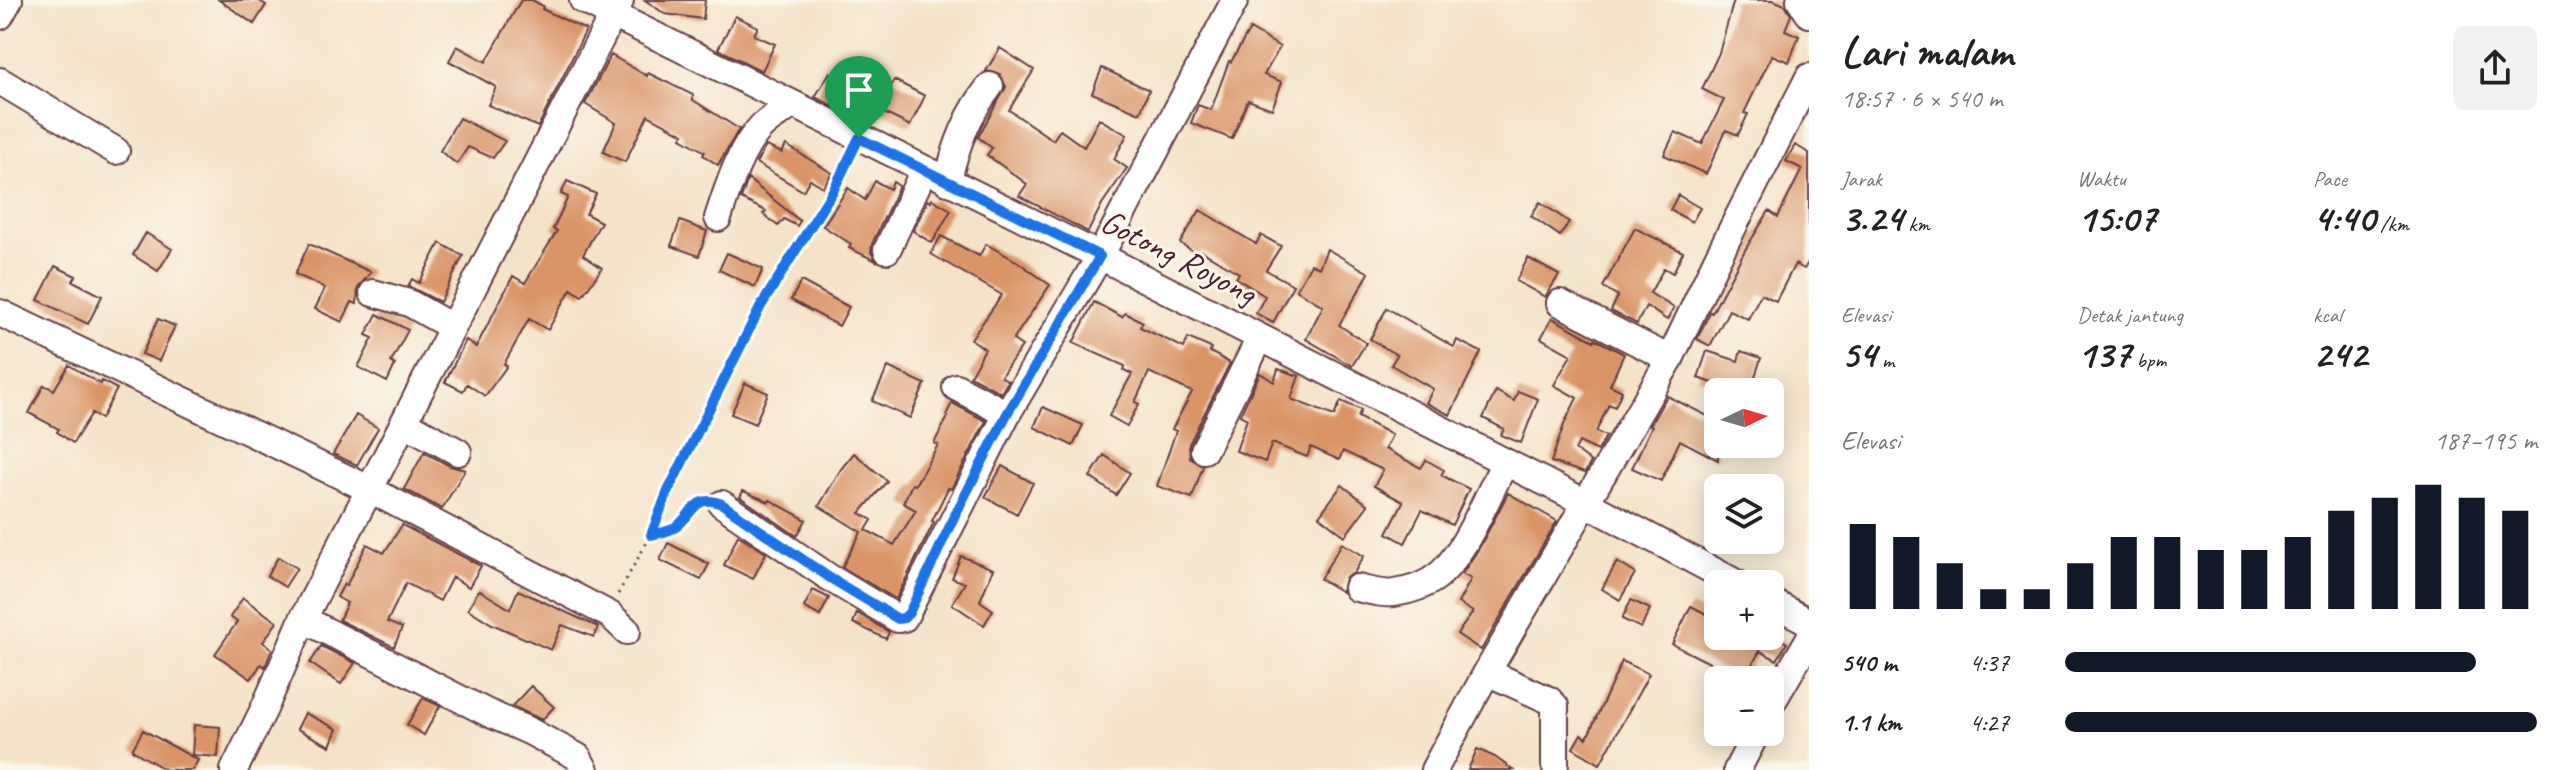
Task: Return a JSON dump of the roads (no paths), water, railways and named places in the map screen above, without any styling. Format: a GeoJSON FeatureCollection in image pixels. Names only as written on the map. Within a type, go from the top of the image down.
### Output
{"type":"FeatureCollection","features":[{"type":"Feature","properties":{"kind":"street"},"geometry":{"type":"LineString","coordinates":[[0,16],[9,0]]}},
{"type":"Feature","properties":{"kind":"street","name":"Gotong Royong"},"geometry":{"type":"LineString","coordinates":[[583,0],[616,8],[792,105],[1100,256],[1712,570]]}},
{"type":"Feature","properties":{"kind":"street"},"geometry":{"type":"LineString","coordinates":[[722,504],[830,578],[898,619],[904,618],[1007,414],[1100,256],[1235,0]]}},
{"type":"Feature","properties":{"kind":"street"},"geometry":{"type":"LineString","coordinates":[[1800,0],[1809,14]]}},
{"type":"Feature","properties":{"kind":"street"},"geometry":{"type":"LineString","coordinates":[[234,770],[303,619],[616,8]]}},
{"type":"Feature","properties":{"kind":"street"},"geometry":{"type":"LineString","coordinates":[[1434,770],[1584,502],[1670,359],[1809,77]]}},
{"type":"Feature","properties":{"kind":"street"},"geometry":{"type":"LineString","coordinates":[[0,81],[116,151]]}},
{"type":"Feature","properties":{"kind":"street"},"geometry":{"type":"LineString","coordinates":[[887,250],[990,86]]}},
{"type":"Feature","properties":{"kind":"street"},"geometry":{"type":"LineString","coordinates":[[718,218],[729,185],[752,139],[767,122],[792,105]]}},
{"type":"Feature","properties":{"kind":"street"},"geometry":{"type":"LineString","coordinates":[[373,293],[409,303],[452,327]]}},
{"type":"Feature","properties":{"kind":"street"},"geometry":{"type":"LineString","coordinates":[[1560,303],[1670,359]]}},
{"type":"Feature","properties":{"kind":"street"},"geometry":{"type":"LineString","coordinates":[[0,313],[369,489],[618,623]]}},
{"type":"Feature","properties":{"kind":"street"},"geometry":{"type":"LineString","coordinates":[[1204,450],[1260,338]]}},
{"type":"Feature","properties":{"kind":"street"},"geometry":{"type":"LineString","coordinates":[[956,387],[1007,414]]}},
{"type":"Feature","properties":{"kind":"street"},"geometry":{"type":"LineString","coordinates":[[405,423],[458,452]]}},
{"type":"Feature","properties":{"kind":"street"},"geometry":{"type":"LineString","coordinates":[[1357,588],[1391,594],[1421,586],[1438,576],[1451,563],[1464,541],[1505,462]]}},
{"type":"Feature","properties":{"kind":"street"},"geometry":{"type":"LineString","coordinates":[[1784,609],[1809,622]]}},
{"type":"Feature","properties":{"kind":"street"},"geometry":{"type":"LineString","coordinates":[[303,619],[578,757],[585,770]]}},
{"type":"Feature","properties":{"kind":"street"},"geometry":{"type":"LineString","coordinates":[[1784,682],[1809,639]]}},
{"type":"Feature","properties":{"kind":"street"},"geometry":{"type":"LineString","coordinates":[[1487,672],[1549,700],[1555,706],[1555,765]]}},
{"type":"Feature","properties":{"kind":"street"},"geometry":{"type":"LineString","coordinates":[[1737,770],[1750,746]]}}]}
